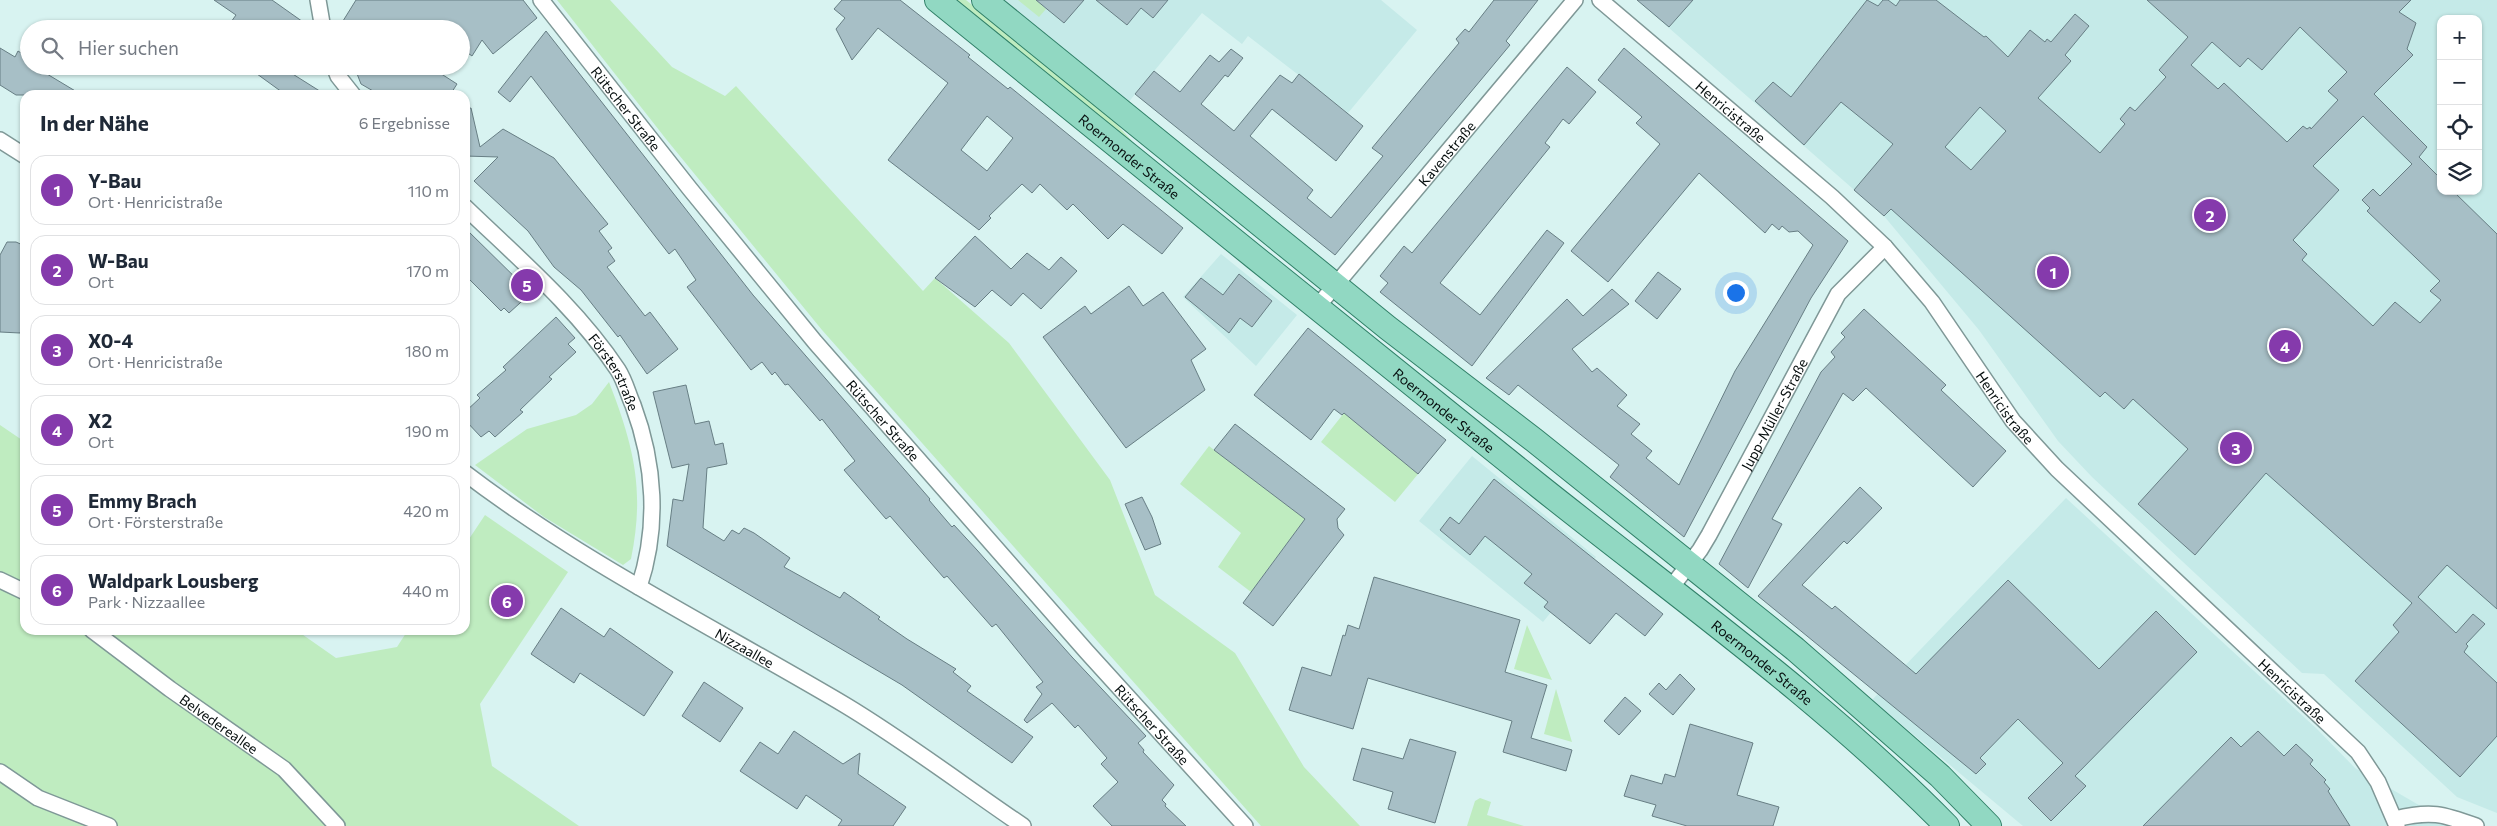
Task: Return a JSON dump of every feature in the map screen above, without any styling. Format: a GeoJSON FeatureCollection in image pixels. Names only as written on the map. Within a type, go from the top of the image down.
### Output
{"type":"FeatureCollection","features":[{"type":"Feature","properties":{"kind":"main road","name":"Roermonder Straße"},"geometry":{"type":"LineString","coordinates":[[936,0],[1317,307],[1807,696],[1902,781],[1947,826]]}},
{"type":"Feature","properties":{"kind":"main road","name":"Roermonder Straße"},"geometry":{"type":"LineString","coordinates":[[984,0],[1336,286],[1690,564],[1874,716],[1989,823]]}},
{"type":"Feature","properties":{"kind":"street"},"geometry":{"type":"LineString","coordinates":[[318,0],[321,20]]}},
{"type":"Feature","properties":{"kind":"street","name":"Rütscher Straße"},"geometry":{"type":"LineString","coordinates":[[541,0],[690,189],[815,342],[1087,652],[1245,826]]}},
{"type":"Feature","properties":{"kind":"street","name":"Kavenstraße"},"geometry":{"type":"LineString","coordinates":[[1317,307],[1575,0]]}},
{"type":"Feature","properties":{"kind":"street","name":"Henricistraße"},"geometry":{"type":"LineString","coordinates":[[1600,0],[1832,196],[1884,247],[1932,302],[2013,421],[2082,494],[2358,752],[2378,782],[2396,823]]}},
{"type":"Feature","properties":{"kind":"street"},"geometry":{"type":"LineString","coordinates":[[338,75],[349,90]]}},
{"type":"Feature","properties":{"kind":"street"},"geometry":{"type":"LineString","coordinates":[[0,140],[20,153]]}},
{"type":"Feature","properties":{"kind":"street","name":"Försterstraße"},"geometry":{"type":"LineString","coordinates":[[470,212],[578,319],[619,372],[639,422],[651,477],[653,500],[649,543],[645,568],[638,587]]}},
{"type":"Feature","properties":{"kind":"street","name":"Jupp-Müller-Straße"},"geometry":{"type":"LineString","coordinates":[[1670,589],[1690,564],[1709,535],[1838,294],[1884,247]]}},
{"type":"Feature","properties":{"kind":"street","name":"Nizzaallee"},"geometry":{"type":"LineString","coordinates":[[470,477],[540,527],[638,587],[724,634],[848,706],[1022,826]]}},
{"type":"Feature","properties":{"kind":"street"},"geometry":{"type":"LineString","coordinates":[[0,580],[20,590]]}},
{"type":"Feature","properties":{"kind":"street","name":"Belvedereallee"},"geometry":{"type":"LineString","coordinates":[[99,635],[170,689],[284,769],[337,826]]}},
{"type":"Feature","properties":{"kind":"street"},"geometry":{"type":"LineString","coordinates":[[0,772],[38,798],[109,826]]}},
{"type":"Feature","properties":{"kind":"street"},"geometry":{"type":"LineString","coordinates":[[2396,823],[2418,814],[2444,814],[2476,826]]}},
{"type":"Feature","properties":{"kind":"shaded area"},"geometry":{"type":"Polygon","coordinates":[[[1001,0],[1381,0],[1417,30],[1348,113],[1248,36],[1242,44],[1202,13],[1127,104],[1001,0]]]}},
{"type":"Feature","properties":{"kind":"shaded area"},"geometry":{"type":"Polygon","coordinates":[[[1637,0],[2497,0],[2497,813],[2457,797],[2324,674],[2302,673],[2092,477],[2058,441],[1979,330],[1884,216],[1637,0]]]}},
{"type":"Feature","properties":{"kind":"shaded area"},"geometry":{"type":"Polygon","coordinates":[[[1221,254],[1297,315],[1256,366],[1183,297],[1221,254]]]}},
{"type":"Feature","properties":{"kind":"shaded area"},"geometry":{"type":"Polygon","coordinates":[[[1472,456],[1596,557],[1543,622],[1419,521],[1472,456]]]}},
{"type":"Feature","properties":{"kind":"shaded area"},"geometry":{"type":"Polygon","coordinates":[[[2066,498],[2317,729],[2355,768],[2455,826],[2023,826],[1872,700],[2066,498]]]}},
{"type":"Feature","properties":{"kind":"green space"},"geometry":{"type":"Polygon","coordinates":[[[557,0],[610,0],[672,67],[725,96],[736,86],[923,291],[935,278],[1009,343],[1110,480],[1155,595],[1235,653],[1304,767],[1360,826],[1261,826],[822,330],[666,139],[557,0]]]}},
{"type":"Feature","properties":{"kind":"green space"},"geometry":{"type":"Polygon","coordinates":[[[953,0],[966,0],[1110,117],[1132,141],[1130,142],[953,0]]]}},
{"type":"Feature","properties":{"kind":"green space"},"geometry":{"type":"Polygon","coordinates":[[[1018,0],[1036,0],[1046,9],[1039,17],[1018,0]]]}},
{"type":"Feature","properties":{"kind":"green space"},"geometry":{"type":"Polygon","coordinates":[[[609,382],[631,448],[637,490],[635,534],[631,559],[623,565],[544,517],[475,465],[527,429],[576,415],[592,404],[609,382]]]}},
{"type":"Feature","properties":{"kind":"green space"},"geometry":{"type":"Polygon","coordinates":[[[1344,413],[1418,474],[1395,502],[1321,442],[1344,413]]]}},
{"type":"Feature","properties":{"kind":"green space"},"geometry":{"type":"Polygon","coordinates":[[[0,425],[20,439],[20,635],[303,635],[336,658],[397,647],[405,635],[470,635],[470,538],[485,515],[568,572],[480,704],[492,766],[579,826],[0,826],[0,425]]]}},
{"type":"Feature","properties":{"kind":"green space"},"geometry":{"type":"Polygon","coordinates":[[[1209,446],[1305,519],[1251,592],[1218,567],[1241,533],[1180,484],[1209,446]]]}},
{"type":"Feature","properties":{"kind":"green space"},"geometry":{"type":"Polygon","coordinates":[[[1527,625],[1552,680],[1514,669],[1527,625]]]}},
{"type":"Feature","properties":{"kind":"green space"},"geometry":{"type":"Polygon","coordinates":[[[1556,689],[1572,742],[1544,734],[1556,689]]]}},
{"type":"Feature","properties":{"kind":"green space"},"geometry":{"type":"Polygon","coordinates":[[[1480,798],[1491,802],[1487,815],[1524,826],[1467,826],[1475,801],[1480,798]]]}},
{"type":"Feature","properties":{"kind":"building"},"geometry":{"type":"Polygon","coordinates":[[[214,0],[272,0],[300,20],[232,20],[236,15],[214,0]]]}},
{"type":"Feature","properties":{"kind":"building"},"geometry":{"type":"Polygon","coordinates":[[[356,0],[523,0],[537,18],[493,54],[482,40],[472,56],[470,55],[470,20],[344,20],[356,0]]]}},
{"type":"Feature","properties":{"kind":"building"},"geometry":{"type":"Polygon","coordinates":[[[842,0],[900,0],[970,55],[968,57],[1008,89],[1010,87],[1183,228],[1162,254],[1123,224],[1108,239],[1073,204],[1067,210],[1040,184],[1032,193],[1022,184],[989,216],[991,218],[979,230],[888,160],[948,83],[878,28],[852,60],[836,29],[845,18],[834,9],[842,0]],[[987,116],[961,150],[987,171],[1013,138],[987,116]]]}},
{"type":"Feature","properties":{"kind":"building"},"geometry":{"type":"Polygon","coordinates":[[[1036,0],[1084,0],[1064,23],[1036,0]]]}},
{"type":"Feature","properties":{"kind":"building"},"geometry":{"type":"Polygon","coordinates":[[[1096,0],[1168,0],[1153,18],[1141,8],[1127,25],[1096,0]]]}},
{"type":"Feature","properties":{"kind":"building"},"geometry":{"type":"Polygon","coordinates":[[[1494,0],[1538,0],[1506,41],[1510,45],[1335,255],[1135,94],[1154,71],[1180,92],[1210,55],[1219,62],[1231,49],[1243,58],[1228,77],[1225,75],[1201,104],[1234,131],[1280,75],[1292,83],[1299,74],[1363,126],[1336,161],[1272,109],[1250,136],[1313,190],[1307,198],[1331,218],[1383,156],[1372,148],[1459,43],[1456,39],[1465,29],[1469,32],[1494,0]]]}},
{"type":"Feature","properties":{"kind":"building"},"geometry":{"type":"Polygon","coordinates":[[[1637,0],[1693,0],[1669,27],[1637,0]]]}},
{"type":"Feature","properties":{"kind":"building"},"geometry":{"type":"Polygon","coordinates":[[[1867,0],[1878,6],[1883,0],[1888,0],[1896,6],[1900,0],[1936,0],[1984,37],[1986,36],[2008,57],[2030,30],[2045,42],[2047,39],[2051,42],[2075,14],[2089,26],[2065,55],[2071,61],[2038,98],[2100,153],[2125,124],[2120,119],[2130,107],[2135,111],[2166,77],[2159,70],[2188,37],[2147,0],[2411,0],[2399,12],[2416,23],[2407,49],[2413,55],[2374,94],[2427,147],[2419,157],[2437,175],[2437,195],[2457,195],[2497,234],[2497,609],[2447,565],[2418,597],[2456,633],[2473,614],[2485,624],[2466,644],[2468,646],[2464,652],[2497,683],[2497,736],[2460,777],[2355,681],[2399,632],[2393,625],[2412,603],[2266,473],[2195,555],[2138,504],[2188,449],[2133,399],[2124,409],[2105,392],[2100,397],[1891,209],[1884,216],[1854,190],[1893,144],[1841,102],[1804,145],[1755,101],[1773,82],[1791,97],[1867,0]],[[2300,27],[2262,70],[2248,58],[2240,67],[2212,42],[2191,65],[2218,89],[2224,83],[2287,142],[2303,126],[2307,129],[2310,127],[2311,129],[2338,100],[2328,91],[2347,72],[2300,27]],[[1980,107],[1945,147],[1971,170],[2006,131],[1980,107]],[[2363,116],[2313,166],[2339,190],[2293,240],[2307,254],[2302,260],[2373,326],[2395,302],[2420,323],[2441,300],[2430,291],[2440,281],[2367,211],[2370,208],[2362,200],[2373,189],[2380,196],[2412,164],[2363,116]]]}},
{"type":"Feature","properties":{"kind":"building"},"geometry":{"type":"Polygon","coordinates":[[[546,31],[753,295],[930,499],[952,527],[954,525],[1072,657],[1146,736],[1138,743],[1144,750],[1143,752],[1174,785],[1162,800],[1166,804],[1165,806],[1186,826],[1112,826],[1093,806],[1118,782],[1101,764],[1107,758],[1078,725],[1075,728],[1052,703],[1027,723],[1024,720],[1042,694],[1036,687],[1043,682],[996,624],[992,627],[947,576],[944,578],[890,516],[886,519],[844,470],[855,461],[822,419],[820,421],[788,384],[785,385],[775,372],[772,375],[762,362],[751,370],[687,287],[696,280],[675,249],[669,254],[531,76],[510,102],[498,92],[546,31]]]}},
{"type":"Feature","properties":{"kind":"building"},"geometry":{"type":"Polygon","coordinates":[[[0,48],[15,57],[18,51],[20,52],[20,75],[49,75],[74,90],[20,90],[20,95],[16,95],[0,85],[0,48]]]}},
{"type":"Feature","properties":{"kind":"building"},"geometry":{"type":"Polygon","coordinates":[[[1624,48],[1848,241],[1811,298],[1684,537],[1610,477],[1619,465],[1518,385],[1509,395],[1486,378],[1567,299],[1583,316],[1612,289],[1629,304],[1572,349],[1592,372],[1597,368],[1627,395],[1617,406],[1640,424],[1631,434],[1652,451],[1646,458],[1679,485],[1735,371],[1813,245],[1798,231],[1789,232],[1782,226],[1779,230],[1772,224],[1765,233],[1699,173],[1608,282],[1571,251],[1660,144],[1636,123],[1642,117],[1598,80],[1624,48]]]}},
{"type":"Feature","properties":{"kind":"building"},"geometry":{"type":"Polygon","coordinates":[[[1567,67],[1596,92],[1569,124],[1563,119],[1545,143],[1550,147],[1440,283],[1480,315],[1547,230],[1564,243],[1472,366],[1380,292],[1388,283],[1380,276],[1404,246],[1412,253],[1567,67]]]}},
{"type":"Feature","properties":{"kind":"building"},"geometry":{"type":"Polygon","coordinates":[[[258,75],[294,75],[318,90],[279,90],[258,75]]]}},
{"type":"Feature","properties":{"kind":"building"},"geometry":{"type":"Polygon","coordinates":[[[358,75],[443,75],[457,84],[453,90],[371,90],[361,84],[358,75]]]}},
{"type":"Feature","properties":{"kind":"building"},"geometry":{"type":"Polygon","coordinates":[[[470,108],[480,147],[503,129],[554,158],[608,224],[599,231],[612,248],[608,251],[615,261],[607,267],[645,316],[650,312],[678,349],[647,374],[620,335],[618,337],[581,290],[554,267],[528,231],[474,181],[498,157],[470,156],[470,108]]]}},
{"type":"Feature","properties":{"kind":"building"},"geometry":{"type":"Polygon","coordinates":[[[470,233],[531,293],[509,313],[504,308],[501,311],[470,280],[470,233]]]}},
{"type":"Feature","properties":{"kind":"building"},"geometry":{"type":"Polygon","coordinates":[[[975,236],[1011,269],[1027,253],[1049,270],[1061,257],[1077,271],[1041,309],[1023,293],[1011,306],[992,290],[975,307],[935,278],[975,236]]]}},
{"type":"Feature","properties":{"kind":"building"},"geometry":{"type":"Polygon","coordinates":[[[7,242],[20,244],[20,333],[0,332],[0,255],[7,242]]]}},
{"type":"Feature","properties":{"kind":"building"},"geometry":{"type":"Polygon","coordinates":[[[1658,272],[1681,289],[1657,319],[1635,301],[1658,272]]]}},
{"type":"Feature","properties":{"kind":"building"},"geometry":{"type":"Polygon","coordinates":[[[1239,274],[1272,301],[1252,327],[1240,318],[1229,333],[1185,297],[1201,278],[1223,295],[1239,274]]]}},
{"type":"Feature","properties":{"kind":"building"},"geometry":{"type":"Polygon","coordinates":[[[1129,286],[1143,306],[1163,292],[1206,349],[1191,360],[1205,390],[1126,448],[1043,337],[1085,306],[1091,314],[1129,286]]]}},
{"type":"Feature","properties":{"kind":"building"},"geometry":{"type":"Polygon","coordinates":[[[1864,309],[1946,385],[1941,390],[2006,451],[1973,487],[1866,388],[1853,401],[1843,393],[1772,519],[1782,524],[1748,588],[1719,564],[1821,372],[1835,357],[1831,352],[1845,337],[1841,333],[1864,309]]]}},
{"type":"Feature","properties":{"kind":"building"},"geometry":{"type":"Polygon","coordinates":[[[556,317],[575,338],[568,344],[576,352],[549,377],[552,379],[520,410],[523,412],[495,437],[489,431],[481,437],[470,425],[470,407],[480,398],[477,395],[506,370],[503,367],[556,317]]]}},
{"type":"Feature","properties":{"kind":"building"},"geometry":{"type":"Polygon","coordinates":[[[1308,328],[1446,440],[1418,474],[1344,413],[1342,415],[1334,409],[1311,440],[1254,395],[1308,328]]]}},
{"type":"Feature","properties":{"kind":"building"},"geometry":{"type":"Polygon","coordinates":[[[686,385],[695,424],[709,421],[715,445],[723,443],[727,464],[707,468],[703,528],[724,541],[732,530],[739,534],[744,528],[754,533],[790,558],[784,567],[840,598],[844,592],[907,639],[956,669],[953,672],[971,686],[967,691],[1033,737],[1012,763],[902,685],[667,546],[673,499],[683,501],[689,464],[672,468],[653,392],[686,385]]]}},
{"type":"Feature","properties":{"kind":"building"},"geometry":{"type":"Polygon","coordinates":[[[1235,424],[1345,509],[1337,519],[1338,528],[1344,535],[1273,626],[1243,603],[1305,519],[1214,450],[1235,424]]]}},
{"type":"Feature","properties":{"kind":"building"},"geometry":{"type":"Polygon","coordinates":[[[1494,479],[1663,614],[1645,636],[1616,613],[1590,644],[1544,607],[1548,602],[1524,583],[1532,574],[1485,536],[1470,555],[1440,530],[1450,517],[1459,524],[1494,479]]]}},
{"type":"Feature","properties":{"kind":"building"},"geometry":{"type":"Polygon","coordinates":[[[1860,487],[1882,508],[1847,544],[1844,541],[1802,585],[1832,609],[1835,606],[1916,674],[2008,580],[2099,669],[2156,611],[2197,652],[2075,776],[2086,786],[2051,821],[2028,798],[2063,763],[2018,719],[1980,758],[1986,764],[1976,774],[1758,596],[1860,487]]]}},
{"type":"Feature","properties":{"kind":"building"},"geometry":{"type":"Polygon","coordinates":[[[1142,497],[1152,517],[1161,544],[1145,550],[1125,504],[1142,497]]]}},
{"type":"Feature","properties":{"kind":"building"},"geometry":{"type":"Polygon","coordinates":[[[1374,577],[1520,620],[1505,672],[1547,685],[1531,738],[1572,750],[1566,771],[1503,752],[1512,721],[1368,678],[1353,729],[1289,710],[1302,667],[1331,676],[1343,635],[1345,636],[1348,625],[1359,629],[1374,577]]]}},
{"type":"Feature","properties":{"kind":"building"},"geometry":{"type":"Polygon","coordinates":[[[561,608],[604,637],[610,628],[673,672],[644,716],[580,673],[574,683],[531,654],[561,608]]]}},
{"type":"Feature","properties":{"kind":"building"},"geometry":{"type":"Polygon","coordinates":[[[1680,674],[1695,689],[1673,715],[1649,694],[1659,683],[1666,690],[1680,674]]]}},
{"type":"Feature","properties":{"kind":"building"},"geometry":{"type":"Polygon","coordinates":[[[704,682],[743,708],[720,742],[682,716],[704,682]]]}},
{"type":"Feature","properties":{"kind":"building"},"geometry":{"type":"Polygon","coordinates":[[[1625,697],[1641,711],[1619,735],[1604,721],[1625,697]]]}},
{"type":"Feature","properties":{"kind":"building"},"geometry":{"type":"Polygon","coordinates":[[[1690,724],[1753,743],[1737,795],[1779,807],[1773,826],[1687,826],[1652,816],[1656,805],[1624,796],[1631,775],[1662,784],[1665,774],[1675,777],[1690,724]]]}},
{"type":"Feature","properties":{"kind":"building"},"geometry":{"type":"Polygon","coordinates":[[[794,731],[843,764],[860,753],[858,774],[906,807],[893,826],[838,826],[842,820],[806,795],[797,809],[740,771],[760,742],[778,754],[794,731]]]}},
{"type":"Feature","properties":{"kind":"building"},"geometry":{"type":"Polygon","coordinates":[[[2258,731],[2284,756],[2296,744],[2313,760],[2310,764],[2326,780],[2324,782],[2330,789],[2328,791],[2350,826],[2143,826],[2231,737],[2241,747],[2258,731]]]}},
{"type":"Feature","properties":{"kind":"building"},"geometry":{"type":"Polygon","coordinates":[[[1410,739],[1456,752],[1435,823],[1388,809],[1393,792],[1353,780],[1362,748],[1403,759],[1410,739]]]}},
{"type":"Feature","properties":{"kind":"place","name":"W-Bau"},"geometry":{"type":"Point","coordinates":[2210,215]}},
{"type":"Feature","properties":{"kind":"place","name":"Y-Bau"},"geometry":{"type":"Point","coordinates":[2053,272]}},
{"type":"Feature","properties":{"kind":"place","name":"Emmy Brach"},"geometry":{"type":"Point","coordinates":[527,285]}},
{"type":"Feature","properties":{"kind":"place","name":"X2"},"geometry":{"type":"Point","coordinates":[2285,346]}},
{"type":"Feature","properties":{"kind":"place","name":"X0-4"},"geometry":{"type":"Point","coordinates":[2236,448]}},
{"type":"Feature","properties":{"kind":"place","name":"Waldpark Lousberg"},"geometry":{"type":"Point","coordinates":[507,601]}}]}
